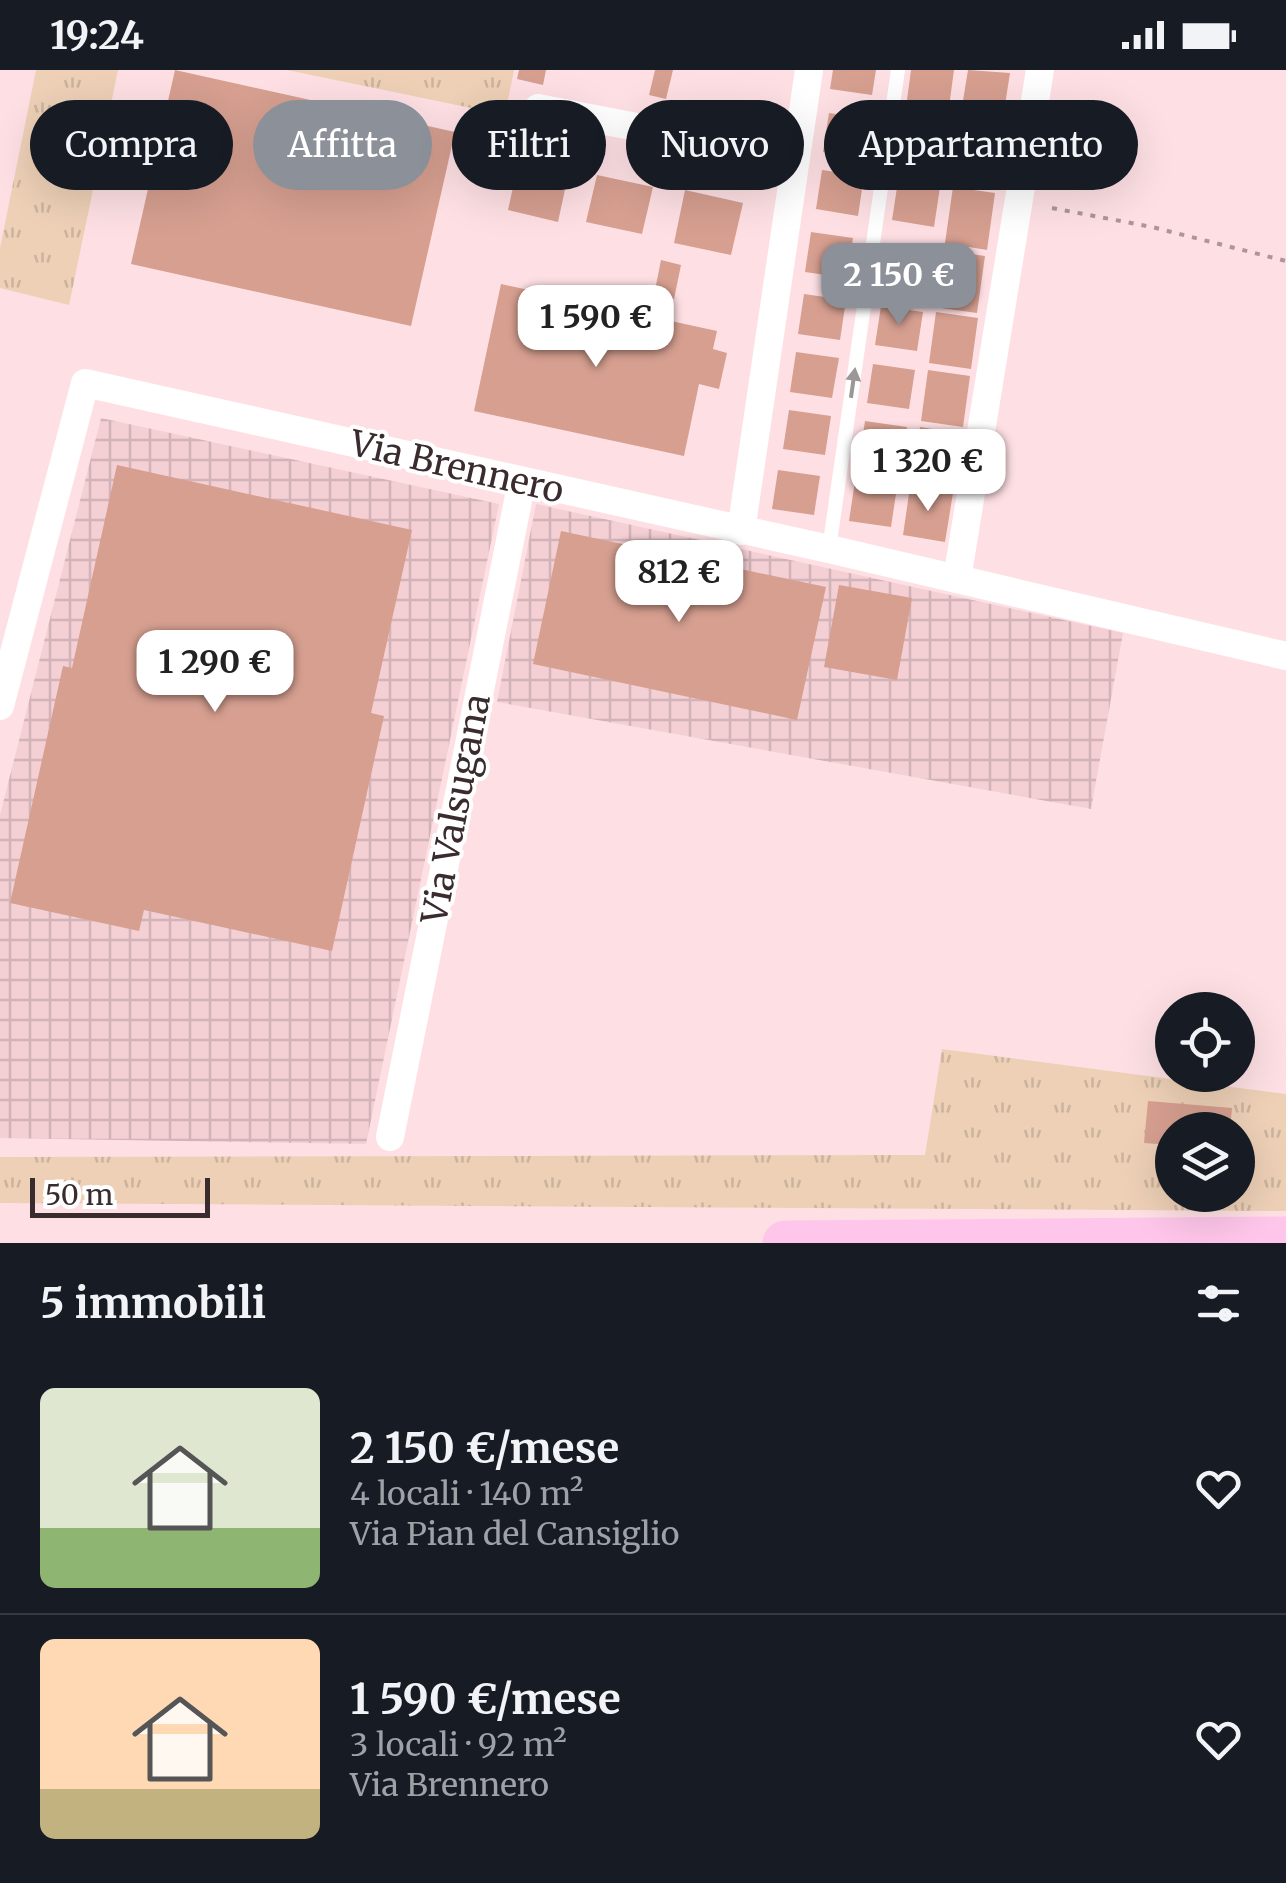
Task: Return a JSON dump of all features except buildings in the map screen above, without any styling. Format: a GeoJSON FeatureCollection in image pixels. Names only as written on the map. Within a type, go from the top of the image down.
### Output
{"type":"FeatureCollection","features":[{"type":"Feature","properties":{"kind":"highway"},"geometry":{"type":"LineString","coordinates":[[786,1243],[1286,1240]]}},
{"type":"Feature","properties":{"kind":"street"},"geometry":{"type":"LineString","coordinates":[[804,108],[810,70]]}},
{"type":"Feature","properties":{"kind":"street"},"geometry":{"type":"LineString","coordinates":[[958,579],[1040,70]]}},
{"type":"Feature","properties":{"kind":"street"},"geometry":{"type":"LineString","coordinates":[[741,531],[791,190]]}},
{"type":"Feature","properties":{"kind":"street","name":"Via Brennero"},"geometry":{"type":"LineString","coordinates":[[9,632],[85,383],[829,549],[1286,656]]}},
{"type":"Feature","properties":{"kind":"street","name":"Via Valsugana"},"geometry":{"type":"LineString","coordinates":[[390,1137],[522,482]]}},
{"type":"Feature","properties":{"kind":"street"},"geometry":{"type":"LineString","coordinates":[[0,706],[9,632]]}},
{"type":"Feature","properties":{"kind":"lane"},"geometry":{"type":"LineString","coordinates":[[829,549],[898,70]]}},
{"type":"Feature","properties":{"kind":"path"},"geometry":{"type":"LineString","coordinates":[[1052,208],[1152,227],[1286,261]]}},
{"type":"Feature","properties":{"kind":"shaded area"},"geometry":{"type":"Polygon","coordinates":[[[101,418],[499,504],[366,1144],[0,1138],[0,815],[101,418]]]}},
{"type":"Feature","properties":{"kind":"shaded area"},"geometry":{"type":"Polygon","coordinates":[[[536,504],[1123,633],[1091,809],[497,702],[536,504]]]}},
{"type":"Feature","properties":{"kind":"green space"},"geometry":{"type":"Polygon","coordinates":[[[36,70],[118,70],[112,100],[30,100],[30,190],[93,190],[69,305],[0,288],[0,248],[36,70]]]}},
{"type":"Feature","properties":{"kind":"green space"},"geometry":{"type":"Polygon","coordinates":[[[287,70],[514,70],[508,100],[452,100],[452,104],[287,70]]]}},
{"type":"Feature","properties":{"kind":"green space"},"geometry":{"type":"Polygon","coordinates":[[[942,1049],[1155,1077],[1155,1092],[1255,1090],[1286,1094],[1286,1211],[1255,1211],[1255,1112],[1155,1112],[1155,1210],[0,1203],[0,1157],[925,1155],[942,1049]]]}}]}
